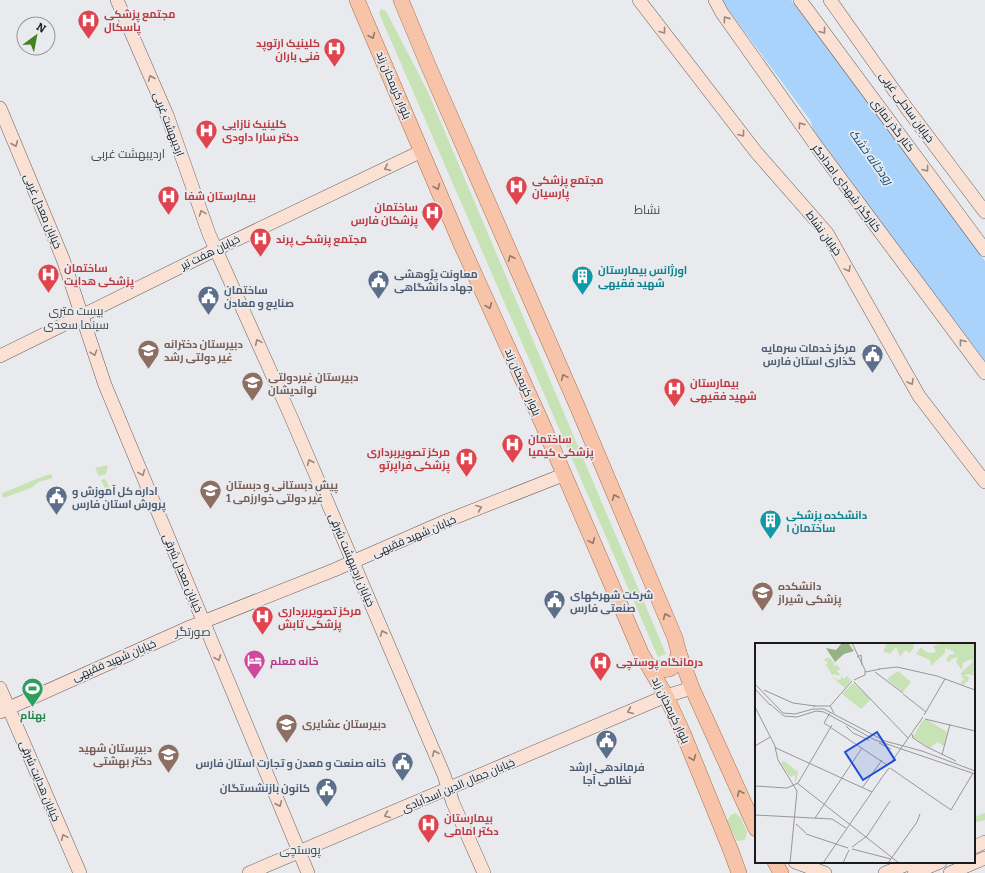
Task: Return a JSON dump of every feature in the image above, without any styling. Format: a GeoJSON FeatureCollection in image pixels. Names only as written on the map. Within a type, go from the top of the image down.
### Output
{"type":"FeatureCollection","features":[{"type":"Feature","properties":{"kind":"main road","name":"اردیبهشت غربی"},"geometry":{"type":"LineString","coordinates":[[117,0],[167,115],[209,234],[217,249]]}},
{"type":"Feature","properties":{"kind":"main road","name":"بلوار کریمخان زند"},"geometry":{"type":"LineString","coordinates":[[357,0],[641,653],[666,696],[739,873]]}},
{"type":"Feature","properties":{"kind":"main road"},"geometry":{"type":"LineString","coordinates":[[401,0],[498,230],[587,430],[675,638],[692,688],[755,827]]}},
{"type":"Feature","properties":{"kind":"main road","name":"خیابان نشاط"},"geometry":{"type":"LineString","coordinates":[[639,0],[756,152],[828,233],[919,396],[985,482]]}},
{"type":"Feature","properties":{"kind":"main road","name":"کنارگذر شهدای امدادگر"},"geometry":{"type":"LineString","coordinates":[[715,0],[722,13],[817,147],[985,373]]}},
{"type":"Feature","properties":{"kind":"main road","name":"کنار گذر نمازی"},"geometry":{"type":"LineString","coordinates":[[800,0],[985,250]]}},
{"type":"Feature","properties":{"kind":"main road","name":"خیابان ساحلی غربی"},"geometry":{"type":"LineString","coordinates":[[830,0],[908,110],[985,212]]}},
{"type":"Feature","properties":{"kind":"main road","name":"خیابان معدل غربی"},"geometry":{"type":"LineString","coordinates":[[0,108],[63,259],[81,316]]}},
{"type":"Feature","properties":{"kind":"main road","name":"خیابان هفت تیر"},"geometry":{"type":"LineString","coordinates":[[0,356],[217,249],[422,151]]}},
{"type":"Feature","properties":{"kind":"main road","name":"خیابان اردیبهشت شرقی"},"geometry":{"type":"LineString","coordinates":[[217,249],[484,873]]}},
{"type":"Feature","properties":{"kind":"main road","name":"خیابان معدل شرقی"},"geometry":{"type":"LineString","coordinates":[[81,316],[105,385],[308,873]]}},
{"type":"Feature","properties":{"kind":"main road","name":"خیابان شهید فقیهی"},"geometry":{"type":"LineString","coordinates":[[4,710],[104,664],[563,475]]}},
{"type":"Feature","properties":{"kind":"main road"},"geometry":{"type":"LineString","coordinates":[[649,666],[668,671],[672,669],[679,653]]}},
{"type":"Feature","properties":{"kind":"main road","name":"خیابان هدایت شرقی"},"geometry":{"type":"LineString","coordinates":[[0,688],[4,710],[80,873]]}},
{"type":"Feature","properties":{"kind":"main road","name":"خیابان جمال الدین اسدآبادی"},"geometry":{"type":"LineString","coordinates":[[249,873],[666,696],[692,688]]}},
{"type":"Feature","properties":{"kind":"main road"},"geometry":{"type":"LineString","coordinates":[[975,862],[985,858]]}},
{"type":"Feature","properties":{"kind":"main road"},"geometry":{"type":"LineString","coordinates":[[776,863],[781,873]]}},
{"type":"Feature","properties":{"kind":"main road"},"geometry":{"type":"LineString","coordinates":[[798,863],[825,873]]}},
{"type":"Feature","properties":{"kind":"main road"},"geometry":{"type":"LineString","coordinates":[[885,873],[910,863]]}},
{"type":"Feature","properties":{"kind":"main road"},"geometry":{"type":"LineString","coordinates":[[914,873],[938,863]]}},
{"type":"Feature","properties":{"kind":"main road"},"geometry":{"type":"LineString","coordinates":[[950,873],[973,863]]}},
{"type":"Feature","properties":{"kind":"green space"},"geometry":{"type":"Polygon","coordinates":[[[381,9],[386,11],[428,92],[666,654],[658,657],[379,13],[381,9]]]}},
{"type":"Feature","properties":{"kind":"green space"},"geometry":{"type":"Polygon","coordinates":[[[108,465],[106,474],[99,476],[95,468],[108,465]]]}},
{"type":"Feature","properties":{"kind":"green space"},"geometry":{"type":"Polygon","coordinates":[[[51,474],[53,478],[38,482],[31,488],[3,498],[2,493],[51,474]]]}},
{"type":"Feature","properties":{"kind":"green space"},"geometry":{"type":"Polygon","coordinates":[[[105,479],[111,490],[107,492],[101,480],[105,479]]]}},
{"type":"Feature","properties":{"kind":"green space"},"geometry":{"type":"Polygon","coordinates":[[[735,813],[740,817],[747,832],[745,840],[737,841],[727,821],[731,815],[735,813]]]}},
{"type":"Feature","properties":{"kind":"green space"},"geometry":{"type":"Polygon","coordinates":[[[985,813],[985,820],[975,821],[975,817],[985,813]]]}},
{"type":"Feature","properties":{"kind":"water","name":"رودخانه خشک"},"geometry":{"type":"Polygon","coordinates":[[[721,0],[791,0],[930,184],[985,261],[985,361],[815,136],[810,120],[721,0]]]}},
{"type":"Feature","properties":{"kind":"place","name":"مجتمع پزشکی پاسکال"},"geometry":{"type":"Point","coordinates":[89,40]}},
{"type":"Feature","properties":{"kind":"place","name":"کلینیک ارتوپد فنی باران"},"geometry":{"type":"Point","coordinates":[335,68]}},
{"type":"Feature","properties":{"kind":"place","name":"کلینیک نازایی دکتر سارا داودی"},"geometry":{"type":"Point","coordinates":[206,150]}},
{"type":"Feature","properties":{"kind":"place","name":"مجتمع پزشکی پارسیان"},"geometry":{"type":"Point","coordinates":[516,206]}},
{"type":"Feature","properties":{"kind":"place","name":"بیمارستان شفا"},"geometry":{"type":"Point","coordinates":[169,216]}},
{"type":"Feature","properties":{"kind":"place","name":"ساختمان پزشکان فارس"},"geometry":{"type":"Point","coordinates":[433,232]}},
{"type":"Feature","properties":{"kind":"place","name":"مجتمع پزشکی پرند"},"geometry":{"type":"Point","coordinates":[261,258]}},
{"type":"Feature","properties":{"kind":"place","name":"ساختمان پزشکی هدایت"},"geometry":{"type":"Point","coordinates":[48,294]}},
{"type":"Feature","properties":{"kind":"place","name":"اورژانس بیمارستان شهید فقیهی"},"geometry":{"type":"Point","coordinates":[583,296]}},
{"type":"Feature","properties":{"kind":"place","name":"معاونت پژوهشی جهاد دانشگاهی"},"geometry":{"type":"Point","coordinates":[379,300]}},
{"type":"Feature","properties":{"kind":"place","name":"ساختمان صنایع و معادن"},"geometry":{"type":"Point","coordinates":[209,316]}},
{"type":"Feature","properties":{"kind":"place","name":"دبیرستان دخترانه غیر دولتی رشد"},"geometry":{"type":"Point","coordinates":[149,370]}},
{"type":"Feature","properties":{"kind":"place","name":"مرکز خدمات سرمایه گذاری استان فارس"},"geometry":{"type":"Point","coordinates":[872,374]}},
{"type":"Feature","properties":{"kind":"place","name":"دبیرستان غیردولتی نواندیشان"},"geometry":{"type":"Point","coordinates":[252,402]}},
{"type":"Feature","properties":{"kind":"place","name":"بیمارستان شهید فقیهی"},"geometry":{"type":"Point","coordinates":[675,408]}},
{"type":"Feature","properties":{"kind":"place","name":"ساختمان پزشکی کیمیا"},"geometry":{"type":"Point","coordinates":[512,464]}},
{"type":"Feature","properties":{"kind":"place","name":"مرکز تصویربرداری پزشکی فراپرتو"},"geometry":{"type":"Point","coordinates":[466,478]}},
{"type":"Feature","properties":{"kind":"place","name":"پیش دبستانی و دبستان غیر دولتی خوارزمی 1"},"geometry":{"type":"Point","coordinates":[211,510]}},
{"type":"Feature","properties":{"kind":"place","name":"اداره کل آموزش و پرورش استان فارس"},"geometry":{"type":"Point","coordinates":[56,516]}},
{"type":"Feature","properties":{"kind":"place","name":"دانشکده پزشکی ساختمان ۱"},"geometry":{"type":"Point","coordinates":[771,540]}},
{"type":"Feature","properties":{"kind":"place","name":"دانشکده پزشکی شیراز"},"geometry":{"type":"Point","coordinates":[762,612]}},
{"type":"Feature","properties":{"kind":"place","name":"شرکت شهرکهای صنعتی فارس"},"geometry":{"type":"Point","coordinates":[554,620]}},
{"type":"Feature","properties":{"kind":"place","name":"مرکز تصویربرداری پزشکی تابش"},"geometry":{"type":"Point","coordinates":[262,636]}},
{"type":"Feature","properties":{"kind":"place","name":"خانه معلم"},"geometry":{"type":"Point","coordinates":[255,680]}},
{"type":"Feature","properties":{"kind":"place","name":"درمانگاه پوستچی"},"geometry":{"type":"Point","coordinates":[600,682]}},
{"type":"Feature","properties":{"kind":"place","name":"بهنام"},"geometry":{"type":"Point","coordinates":[33,708]}},
{"type":"Feature","properties":{"kind":"place","name":"دبیرستان عشایری"},"geometry":{"type":"Point","coordinates":[287,744]}},
{"type":"Feature","properties":{"kind":"place","name":"فرماندهی ارشد نظامی آجا"},"geometry":{"type":"Point","coordinates":[607,760]}},
{"type":"Feature","properties":{"kind":"place","name":"دبیرستان شهید دکتر بهشتی"},"geometry":{"type":"Point","coordinates":[168,774]}},
{"type":"Feature","properties":{"kind":"place","name":"خانه صنعت و معدن و تجارت استان فارس"},"geometry":{"type":"Point","coordinates":[402,782]}},
{"type":"Feature","properties":{"kind":"place","name":"کانون بازنشستگان"},"geometry":{"type":"Point","coordinates":[326,808]}},
{"type":"Feature","properties":{"kind":"place","name":"بیمارستان دکتر امامی"},"geometry":{"type":"Point","coordinates":[429,844]}},
{"type":"Feature","properties":{"kind":"district","name":"اردیبهشت غربی"},"geometry":{"type":"Point","coordinates":[128,154]}},
{"type":"Feature","properties":{"kind":"district","name":"نشاط"},"geometry":{"type":"Point","coordinates":[647,210]}},
{"type":"Feature","properties":{"kind":"district","name":"بیست متری سینما سعدی"},"geometry":{"type":"Point","coordinates":[76,318]}},
{"type":"Feature","properties":{"kind":"district","name":"صورتگر"},"geometry":{"type":"Point","coordinates":[193,632]}},
{"type":"Feature","properties":{"kind":"district","name":"پوستچی"},"geometry":{"type":"Point","coordinates":[300,850]}}]}
